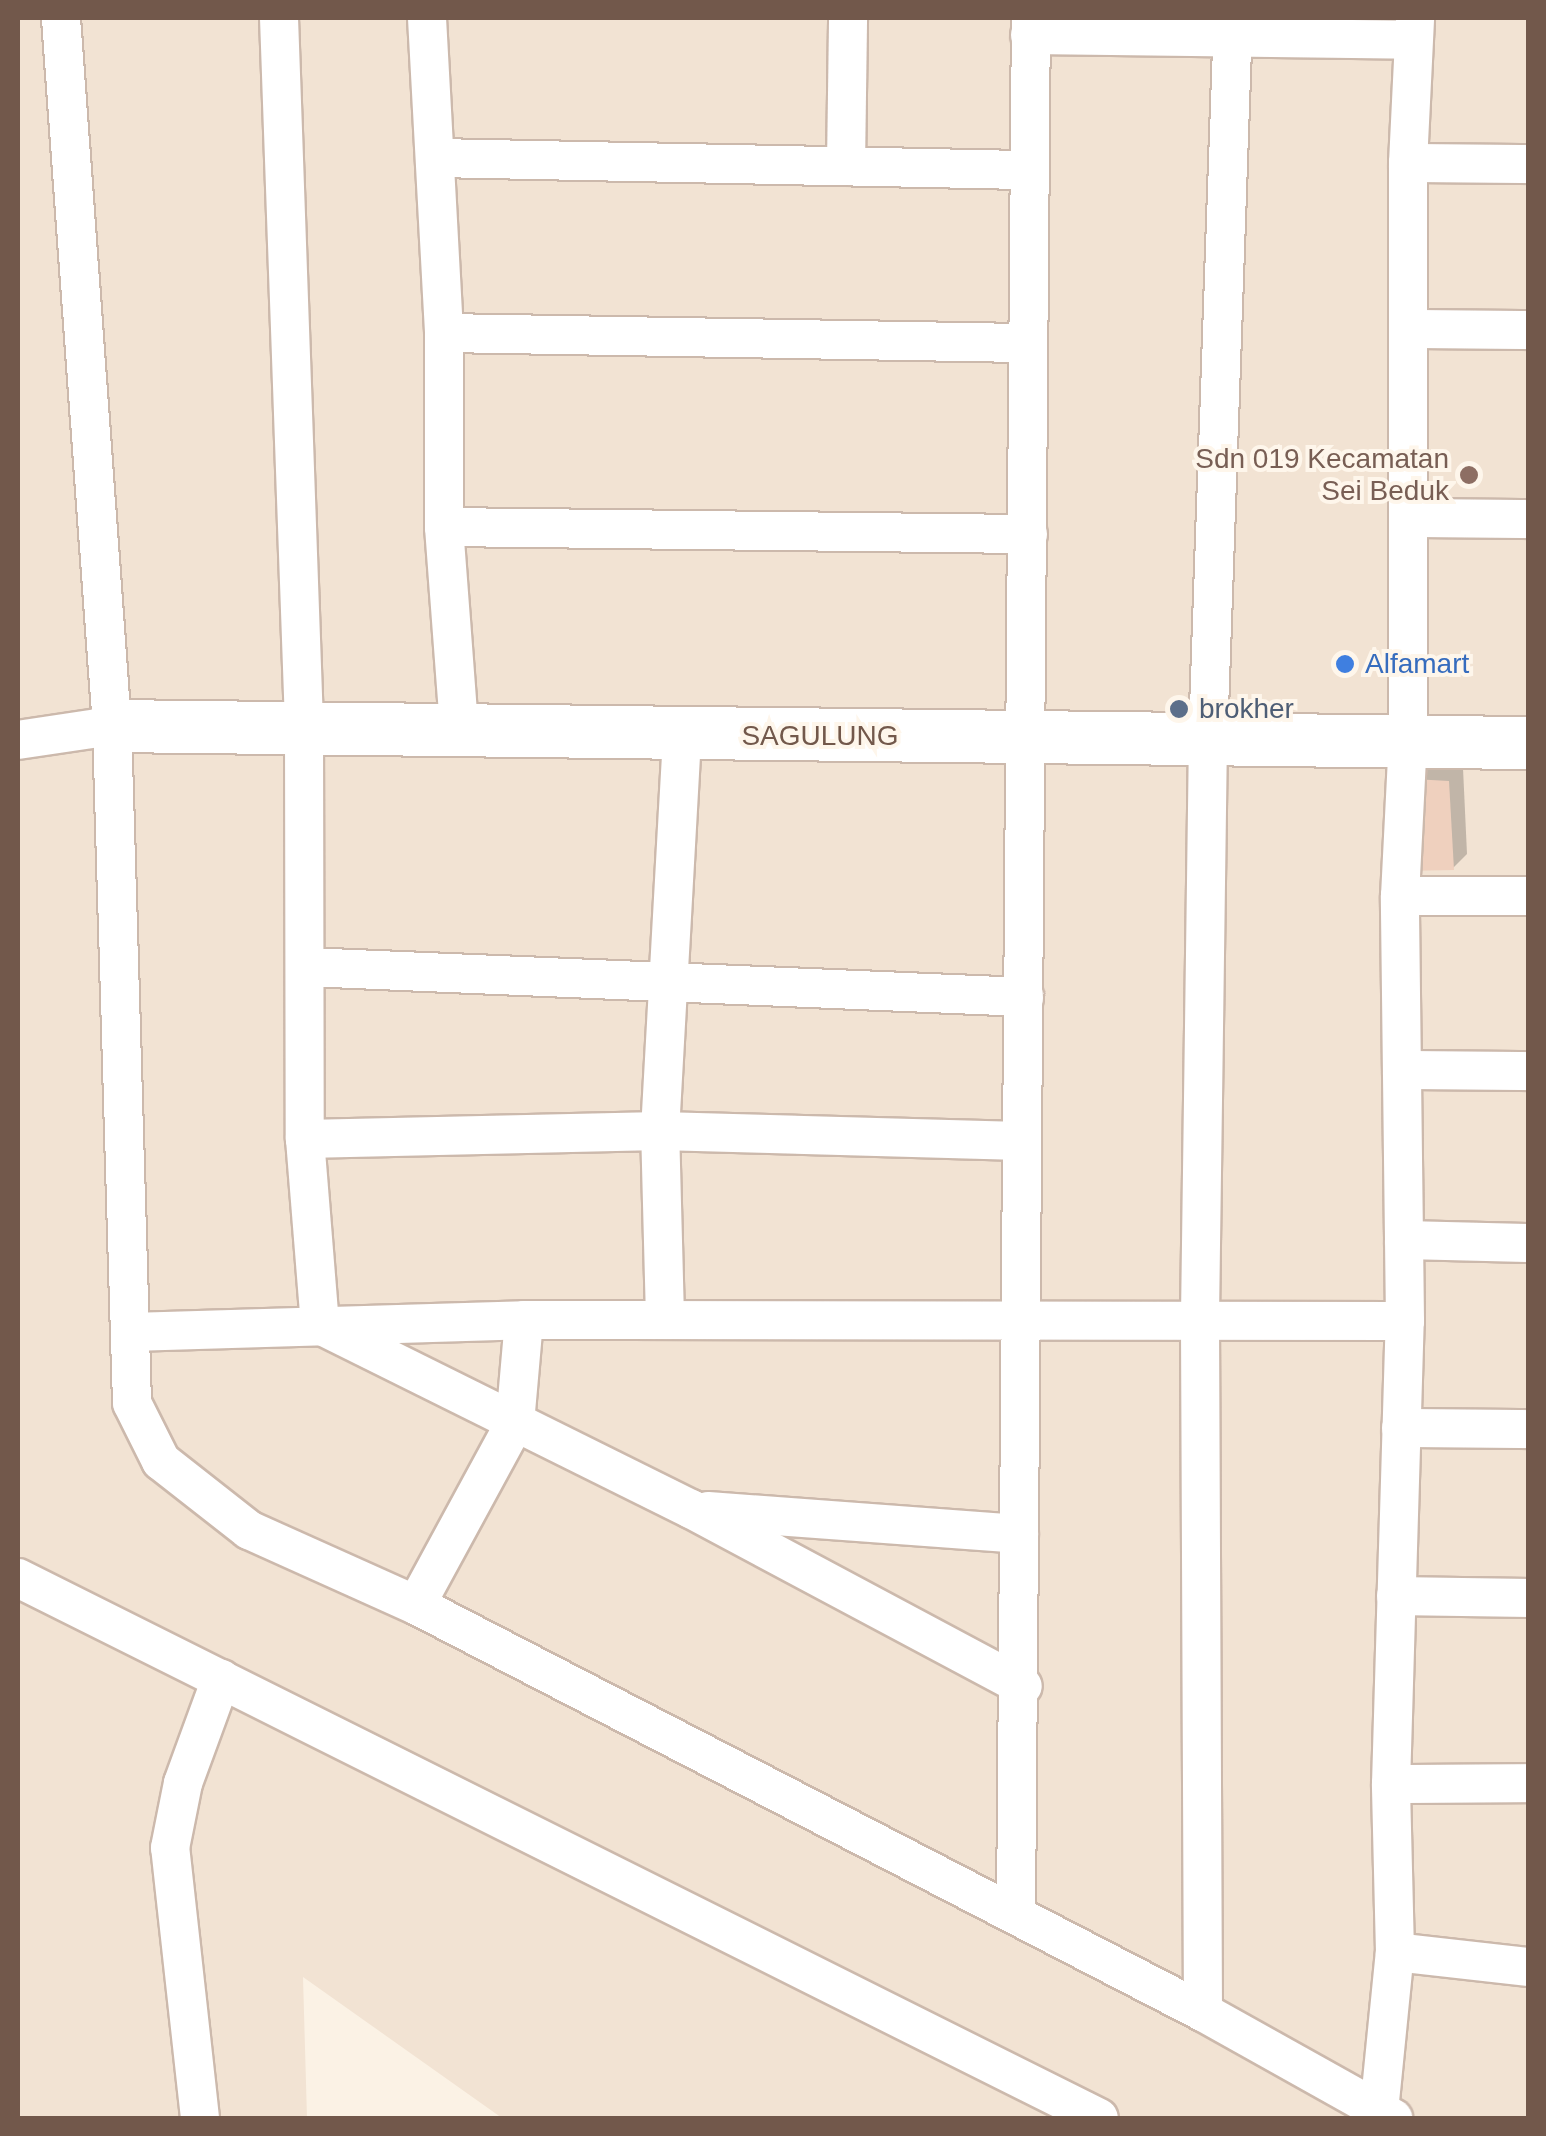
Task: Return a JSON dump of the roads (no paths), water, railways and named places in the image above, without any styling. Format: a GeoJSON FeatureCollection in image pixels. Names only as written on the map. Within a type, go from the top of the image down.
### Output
{"type":"FeatureCollection","features":[{"type":"Feature","properties":{"kind":"street"},"geometry":{"type":"LineString","coordinates":[[60,18],[112,726],[132,1403],[160,1462],[248,1530],[416,1605],[1203,2012],[1386,2115],[1395,1952],[1391,1784],[1405,1322],[1400,896],[1408,740],[1408,163],[1414,29],[1030,26],[1024,343],[1030,736],[1018,1322],[1023,1686],[1016,1915]]}},
{"type":"Feature","properties":{"kind":"street"},"geometry":{"type":"LineString","coordinates":[[279,18],[304,725],[305,1139],[320,1325]]}},
{"type":"Feature","properties":{"kind":"street"},"geometry":{"type":"LineString","coordinates":[[427,18],[444,333],[444,528],[459,727]]}},
{"type":"Feature","properties":{"kind":"street"},"geometry":{"type":"LineString","coordinates":[[846,166],[848,18]]}},
{"type":"Feature","properties":{"kind":"street"},"geometry":{"type":"LineString","coordinates":[[1203,2012],[1200,1318],[1208,738],[1232,27]]}},
{"type":"Feature","properties":{"kind":"street"},"geometry":{"type":"LineString","coordinates":[[436,158],[1026,170]]}},
{"type":"Feature","properties":{"kind":"street"},"geometry":{"type":"LineString","coordinates":[[1408,163],[1528,164]]}},
{"type":"Feature","properties":{"kind":"street"},"geometry":{"type":"LineString","coordinates":[[1411,330],[1528,330]]}},
{"type":"Feature","properties":{"kind":"street"},"geometry":{"type":"LineString","coordinates":[[444,333],[1024,343]]}},
{"type":"Feature","properties":{"kind":"street"},"geometry":{"type":"LineString","coordinates":[[1411,518],[1528,520]]}},
{"type":"Feature","properties":{"kind":"street"},"geometry":{"type":"LineString","coordinates":[[444,528],[1028,534]]}},
{"type":"Feature","properties":{"kind":"street","name":"SAGULUNG"},"geometry":{"type":"LineString","coordinates":[[112,726],[304,725],[682,736],[1528,743]]}},
{"type":"Feature","properties":{"kind":"street"},"geometry":{"type":"LineString","coordinates":[[18,740],[112,726]]}},
{"type":"Feature","properties":{"kind":"street"},"geometry":{"type":"LineString","coordinates":[[665,1318],[660,1131],[665,983],[682,736]]}},
{"type":"Feature","properties":{"kind":"street"},"geometry":{"type":"LineString","coordinates":[[1400,896],[1528,896]]}},
{"type":"Feature","properties":{"kind":"street"},"geometry":{"type":"LineString","coordinates":[[306,966],[1024,997]]}},
{"type":"Feature","properties":{"kind":"street"},"geometry":{"type":"LineString","coordinates":[[1402,1070],[1528,1071]]}},
{"type":"Feature","properties":{"kind":"street"},"geometry":{"type":"LineString","coordinates":[[305,1139],[660,1131],[1020,1142]]}},
{"type":"Feature","properties":{"kind":"street"},"geometry":{"type":"LineString","coordinates":[[1404,1240],[1528,1243]]}},
{"type":"Feature","properties":{"kind":"street"},"geometry":{"type":"LineString","coordinates":[[131,1332],[665,1318],[1405,1322]]}},
{"type":"Feature","properties":{"kind":"street"},"geometry":{"type":"LineString","coordinates":[[416,1605],[515,1424],[524,1320]]}},
{"type":"Feature","properties":{"kind":"street"},"geometry":{"type":"LineString","coordinates":[[320,1325],[691,1509],[1023,1686]]}},
{"type":"Feature","properties":{"kind":"street"},"geometry":{"type":"LineString","coordinates":[[1401,1428],[1528,1430]]}},
{"type":"Feature","properties":{"kind":"street"},"geometry":{"type":"LineString","coordinates":[[691,1509],[1020,1534]]}},
{"type":"Feature","properties":{"kind":"street"},"geometry":{"type":"LineString","coordinates":[[18,1578],[1099,2118]]}},
{"type":"Feature","properties":{"kind":"street"},"geometry":{"type":"LineString","coordinates":[[1396,1596],[1528,1598]]}},
{"type":"Feature","properties":{"kind":"street"},"geometry":{"type":"LineString","coordinates":[[200,2118],[170,1848],[182,1782],[221,1680]]}},
{"type":"Feature","properties":{"kind":"street"},"geometry":{"type":"LineString","coordinates":[[1391,1784],[1528,1783]]}},
{"type":"Feature","properties":{"kind":"street"},"geometry":{"type":"LineString","coordinates":[[1395,1952],[1528,1968]]}},
{"type":"Feature","properties":{"kind":"place","name":"Sdn 019 Kecamatan Sei Beduk"},"geometry":{"type":"Point","coordinates":[1469,475]}},
{"type":"Feature","properties":{"kind":"place","name":"Alfamart"},"geometry":{"type":"Point","coordinates":[1345,664]}},
{"type":"Feature","properties":{"kind":"place","name":"brokher"},"geometry":{"type":"Point","coordinates":[1179,709]}}]}
